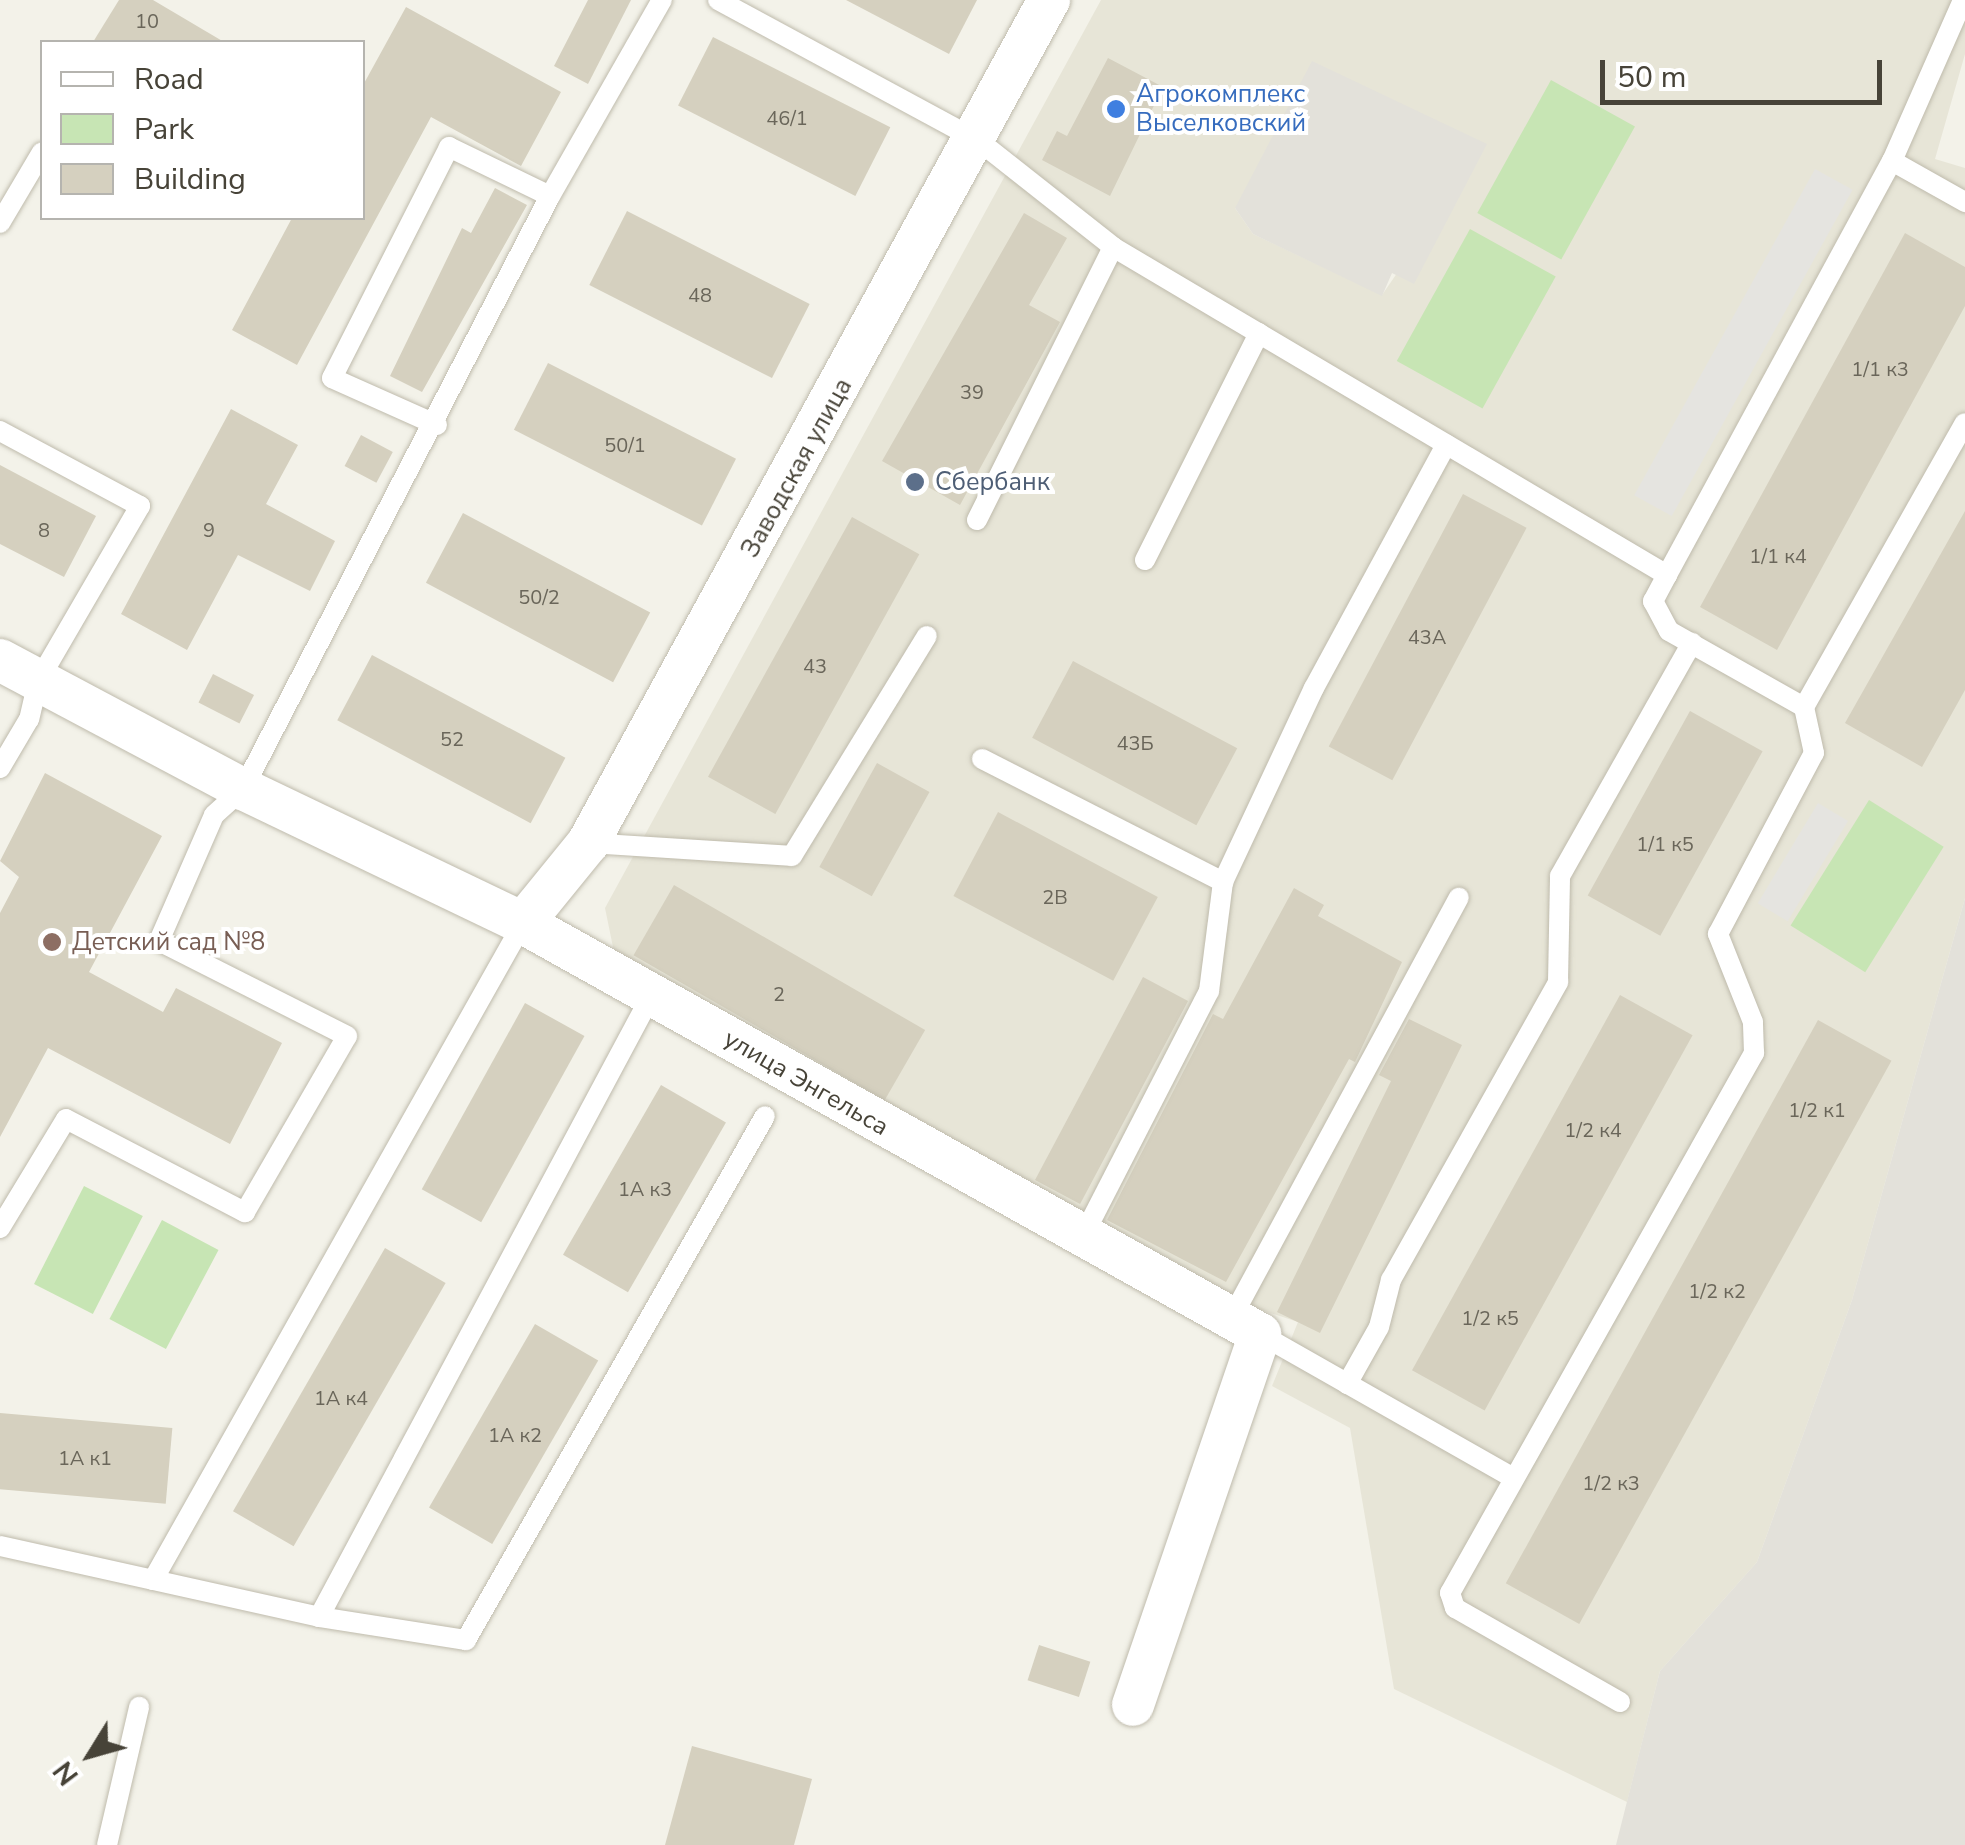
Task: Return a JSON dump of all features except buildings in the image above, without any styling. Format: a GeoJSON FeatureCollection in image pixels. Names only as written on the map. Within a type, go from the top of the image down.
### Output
{"type":"FeatureCollection","features":[{"type":"Feature","properties":{"kind":"street","name":"Заводская улица"},"geometry":{"type":"LineString","coordinates":[[523,922],[588,844],[979,141],[1049,0]]}},
{"type":"Feature","properties":{"kind":"street","name":"улица Энгельса"},"geometry":{"type":"LineString","coordinates":[[0,660],[243,789],[523,922],[1081,1240],[1246,1326]]}},
{"type":"Feature","properties":{"kind":"street"},"geometry":{"type":"LineString","coordinates":[[1133,1704],[1246,1326]]}},
{"type":"Feature","properties":{"kind":"lane"},"geometry":{"type":"LineString","coordinates":[[0,1228],[66,1119],[245,1212],[346,1036],[159,941],[214,815],[243,789],[437,426],[550,196],[662,0]]}},
{"type":"Feature","properties":{"kind":"lane"},"geometry":{"type":"LineString","coordinates":[[718,0],[979,141],[1113,247],[1666,576]]}},
{"type":"Feature","properties":{"kind":"lane"},"geometry":{"type":"LineString","coordinates":[[1804,707],[1669,631],[1653,601],[1892,161],[1962,0]]}},
{"type":"Feature","properties":{"kind":"lane"},"geometry":{"type":"LineString","coordinates":[[437,426],[332,378],[449,147],[550,196]]}},
{"type":"Feature","properties":{"kind":"lane"},"geometry":{"type":"LineString","coordinates":[[0,223],[40,155]]}},
{"type":"Feature","properties":{"kind":"lane"},"geometry":{"type":"LineString","coordinates":[[1892,161],[1965,202]]}},
{"type":"Feature","properties":{"kind":"lane"},"geometry":{"type":"LineString","coordinates":[[977,520],[1113,247]]}},
{"type":"Feature","properties":{"kind":"lane"},"geometry":{"type":"LineString","coordinates":[[1145,560],[1259,334]]}},
{"type":"Feature","properties":{"kind":"lane"},"geometry":{"type":"LineString","coordinates":[[1620,1702],[1448,1601],[1754,1053],[1753,1022],[1718,934],[1808,770],[1814,754],[1804,707],[1965,422]]}},
{"type":"Feature","properties":{"kind":"lane"},"geometry":{"type":"LineString","coordinates":[[0,431],[140,506],[38,681],[30,719],[0,768]]}},
{"type":"Feature","properties":{"kind":"lane"},"geometry":{"type":"LineString","coordinates":[[1081,1240],[1209,990],[1223,882],[1314,688],[1446,445]]}},
{"type":"Feature","properties":{"kind":"lane"},"geometry":{"type":"LineString","coordinates":[[588,844],[792,856],[926,636]]}},
{"type":"Feature","properties":{"kind":"lane"},"geometry":{"type":"LineString","coordinates":[[1347,1384],[1379,1327],[1390,1280],[1558,982],[1560,876],[1692,643]]}},
{"type":"Feature","properties":{"kind":"lane"},"geometry":{"type":"LineString","coordinates":[[982,759],[1223,882]]}},
{"type":"Feature","properties":{"kind":"lane"},"geometry":{"type":"LineString","coordinates":[[1459,898],[1246,1326],[1514,1478]]}},
{"type":"Feature","properties":{"kind":"lane"},"geometry":{"type":"LineString","coordinates":[[153,1580],[523,922]]}},
{"type":"Feature","properties":{"kind":"lane"},"geometry":{"type":"LineString","coordinates":[[319,1617],[652,996]]}},
{"type":"Feature","properties":{"kind":"lane"},"geometry":{"type":"LineString","coordinates":[[0,1546],[319,1617],[466,1640],[766,1116]]}},
{"type":"Feature","properties":{"kind":"lane"},"geometry":{"type":"LineString","coordinates":[[107,1845],[140,1707]]}},
{"type":"Feature","properties":{"kind":"shaded area"},"geometry":{"type":"Polygon","coordinates":[[[1101,0],[1965,0],[1965,54],[1935,159],[1965,168],[1965,898],[1852,1300],[1757,1562],[1660,1671],[1627,1802],[1394,1689],[1350,1428],[1272,1386],[1298,1322],[1216,1295],[614,952],[605,908],[1101,0]],[[1486,144],[1235,208],[1253,234],[1382,295],[1486,144]]]}},
{"type":"Feature","properties":{"kind":"shaded area"},"geometry":{"type":"Polygon","coordinates":[[[1312,61],[1487,144],[1414,284],[1392,273],[1382,296],[1253,234],[1235,208],[1312,61]]]}},
{"type":"Feature","properties":{"kind":"shaded area"},"geometry":{"type":"Polygon","coordinates":[[[1815,169],[1853,190],[1672,516],[1634,495],[1815,169]]]}},
{"type":"Feature","properties":{"kind":"shaded area"},"geometry":{"type":"Polygon","coordinates":[[[1818,803],[1848,821],[1788,921],[1758,903],[1818,803]]]}},
{"type":"Feature","properties":{"kind":"shaded area"},"geometry":{"type":"Polygon","coordinates":[[[1965,898],[1965,1845],[1616,1845],[1660,1671],[1757,1562],[1852,1300],[1965,898]]]}},
{"type":"Feature","properties":{"kind":"green space"},"geometry":{"type":"Polygon","coordinates":[[[1551,80],[1635,127],[1561,259],[1477,213],[1551,80]]]}},
{"type":"Feature","properties":{"kind":"green space"},"geometry":{"type":"Polygon","coordinates":[[[1470,229],[1556,277],[1483,409],[1397,361],[1470,229]]]}},
{"type":"Feature","properties":{"kind":"green space"},"geometry":{"type":"Polygon","coordinates":[[[1869,800],[1944,847],[1865,972],[1791,926],[1869,800]]]}},
{"type":"Feature","properties":{"kind":"green space"},"geometry":{"type":"Polygon","coordinates":[[[84,1186],[143,1216],[93,1314],[34,1284],[84,1186]]]}},
{"type":"Feature","properties":{"kind":"green space"},"geometry":{"type":"Polygon","coordinates":[[[162,1220],[219,1250],[166,1349],[109,1319],[162,1220]]]}},
{"type":"Feature","properties":{"kind":"place","name":"Агрокомплекс Выселковский"},"geometry":{"type":"Point","coordinates":[1116,109]}},
{"type":"Feature","properties":{"kind":"place","name":"Сбербанк"},"geometry":{"type":"Point","coordinates":[915,482]}},
{"type":"Feature","properties":{"kind":"place","name":"Детский сад №8"},"geometry":{"type":"Point","coordinates":[52,942]}}]}
